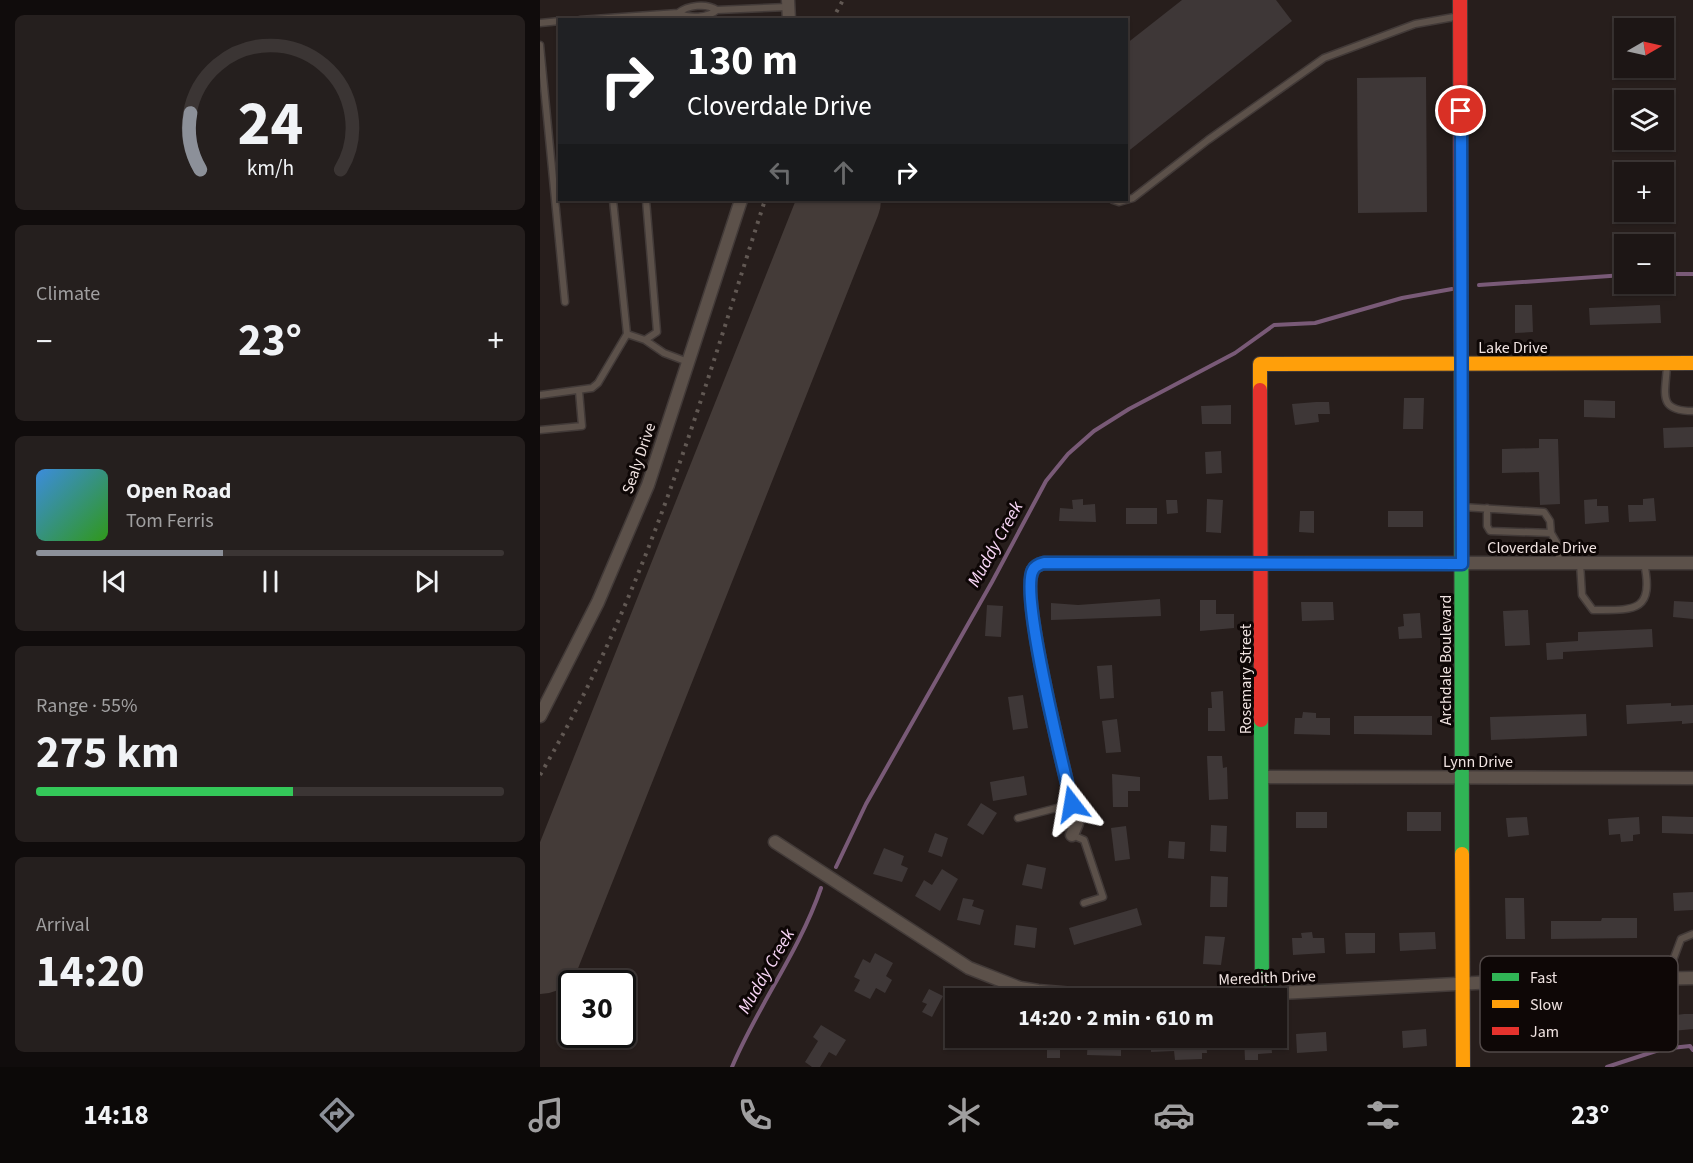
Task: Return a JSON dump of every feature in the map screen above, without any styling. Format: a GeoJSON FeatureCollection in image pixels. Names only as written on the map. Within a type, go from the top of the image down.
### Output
{"type":"FeatureCollection","features":[{"type":"Feature","properties":{"kind":"street","name":"Archdale Boulevard"},"geometry":{"type":"LineString","coordinates":[[1460,0],[1463,1067]]}},
{"type":"Feature","properties":{"kind":"street"},"geometry":{"type":"LineString","coordinates":[[788,3],[789,18]]}},
{"type":"Feature","properties":{"kind":"street","name":"Sealy Drive"},"geometry":{"type":"LineString","coordinates":[[540,716],[598,602],[648,485],[741,201]]}},
{"type":"Feature","properties":{"kind":"street","name":"Lake Drive"},"geometry":{"type":"LineString","coordinates":[[1260,364],[1693,363]]}},
{"type":"Feature","properties":{"kind":"street","name":"Rosemary Street"},"geometry":{"type":"LineString","coordinates":[[1260,364],[1262,988]]}},
{"type":"Feature","properties":{"kind":"street","name":"Cloverdale Drive"},"geometry":{"type":"LineString","coordinates":[[1072,804],[1041,663],[1030,588],[1033,569],[1044,563],[1693,563]]}},
{"type":"Feature","properties":{"kind":"street","name":"Lynn Drive"},"geometry":{"type":"LineString","coordinates":[[1262,777],[1693,778]]}},
{"type":"Feature","properties":{"kind":"street"},"geometry":{"type":"LineString","coordinates":[[1072,804],[1077,823],[1072,835]]}},
{"type":"Feature","properties":{"kind":"street","name":"Meredith Drive"},"geometry":{"type":"LineString","coordinates":[[774,842],[969,968],[1020,988]]}},
{"type":"Feature","properties":{"kind":"street","name":"Meredith Drive"},"geometry":{"type":"LineString","coordinates":[[1678,979],[1693,978]]}},
{"type":"Feature","properties":{"kind":"street","name":"Meredith Drive"},"geometry":{"type":"LineString","coordinates":[[1287,993],[1480,983]]}},
{"type":"Feature","properties":{"kind":"lane"},"geometry":{"type":"LineString","coordinates":[[612,18],[678,13],[685,8],[698,6],[710,6],[717,10],[788,3]]}},
{"type":"Feature","properties":{"kind":"lane"},"geometry":{"type":"LineString","coordinates":[[1128,199],[1324,58],[1415,24],[1460,16]]}},
{"type":"Feature","properties":{"kind":"lane"},"geometry":{"type":"LineString","coordinates":[[540,23],[558,21]]}},
{"type":"Feature","properties":{"kind":"lane"},"geometry":{"type":"LineString","coordinates":[[540,45],[566,302]]}},
{"type":"Feature","properties":{"kind":"lane"},"geometry":{"type":"LineString","coordinates":[[540,395],[592,388],[598,383],[627,334],[613,201]]}},
{"type":"Feature","properties":{"kind":"lane"},"geometry":{"type":"LineString","coordinates":[[645,340],[657,332],[646,201]]}},
{"type":"Feature","properties":{"kind":"lane"},"geometry":{"type":"LineString","coordinates":[[627,334],[645,340],[664,353],[688,362]]}},
{"type":"Feature","properties":{"kind":"lane"},"geometry":{"type":"LineString","coordinates":[[1667,363],[1666,396],[1670,407],[1674,410],[1693,411]]}},
{"type":"Feature","properties":{"kind":"lane"},"geometry":{"type":"LineString","coordinates":[[540,430],[582,426],[579,391]]}},
{"type":"Feature","properties":{"kind":"lane"},"geometry":{"type":"LineString","coordinates":[[1462,507],[1544,512],[1550,521],[1551,533],[1558,545],[1559,563]]}},
{"type":"Feature","properties":{"kind":"lane"},"geometry":{"type":"LineString","coordinates":[[1487,508],[1487,526],[1494,532],[1551,533]]}},
{"type":"Feature","properties":{"kind":"lane"},"geometry":{"type":"LineString","coordinates":[[1580,563],[1582,595],[1593,610],[1630,610],[1638,606],[1647,589],[1644,563]]}},
{"type":"Feature","properties":{"kind":"lane"},"geometry":{"type":"LineString","coordinates":[[1018,818],[1072,804]]}},
{"type":"Feature","properties":{"kind":"lane"},"geometry":{"type":"LineString","coordinates":[[1072,835],[1084,840],[1103,897],[1084,903]]}},
{"type":"Feature","properties":{"kind":"lane"},"geometry":{"type":"LineString","coordinates":[[1675,956],[1681,939],[1693,934]]}},
{"type":"Feature","properties":{"kind":"building"},"geometry":{"type":"Polygon","coordinates":[[[1182,0],[1276,0],[1292,21],[1128,151],[1128,42],[1182,0]]]}},
{"type":"Feature","properties":{"kind":"building"},"geometry":{"type":"Polygon","coordinates":[[[1426,77],[1427,212],[1358,213],[1357,78],[1426,77]]]}},
{"type":"Feature","properties":{"kind":"building"},"geometry":{"type":"Polygon","coordinates":[[[1515,305],[1532,305],[1533,332],[1515,333],[1515,305]]]}},
{"type":"Feature","properties":{"kind":"building"},"geometry":{"type":"Polygon","coordinates":[[[1660,305],[1661,323],[1590,325],[1589,308],[1660,305]]]}},
{"type":"Feature","properties":{"kind":"building"},"geometry":{"type":"Polygon","coordinates":[[[1404,398],[1424,398],[1423,429],[1403,429],[1404,398]]]}},
{"type":"Feature","properties":{"kind":"building"},"geometry":{"type":"Polygon","coordinates":[[[1584,400],[1615,401],[1615,418],[1584,417],[1584,400]]]}},
{"type":"Feature","properties":{"kind":"building"},"geometry":{"type":"Polygon","coordinates":[[[1329,402],[1330,414],[1318,414],[1319,422],[1295,425],[1292,404],[1329,402]]]}},
{"type":"Feature","properties":{"kind":"building"},"geometry":{"type":"Polygon","coordinates":[[[1231,405],[1231,424],[1202,424],[1201,406],[1231,405]]]}},
{"type":"Feature","properties":{"kind":"building"},"geometry":{"type":"Polygon","coordinates":[[[1693,427],[1693,447],[1664,448],[1663,428],[1693,427]]]}},
{"type":"Feature","properties":{"kind":"building"},"geometry":{"type":"Polygon","coordinates":[[[1539,439],[1558,439],[1560,504],[1540,505],[1539,472],[1502,473],[1502,449],[1539,448],[1539,439]]]}},
{"type":"Feature","properties":{"kind":"building"},"geometry":{"type":"Polygon","coordinates":[[[1221,451],[1222,473],[1206,474],[1205,452],[1221,451]]]}},
{"type":"Feature","properties":{"kind":"building"},"geometry":{"type":"Polygon","coordinates":[[[1654,498],[1656,521],[1629,522],[1628,505],[1643,505],[1643,499],[1654,498]]]}},
{"type":"Feature","properties":{"kind":"building"},"geometry":{"type":"Polygon","coordinates":[[[1083,499],[1083,505],[1095,504],[1096,522],[1059,521],[1060,508],[1073,509],[1072,500],[1083,499]]]}},
{"type":"Feature","properties":{"kind":"building"},"geometry":{"type":"Polygon","coordinates":[[[1207,499],[1223,500],[1221,533],[1206,532],[1207,499]]]}},
{"type":"Feature","properties":{"kind":"building"},"geometry":{"type":"Polygon","coordinates":[[[1597,499],[1597,506],[1608,506],[1609,522],[1585,524],[1584,500],[1597,499]]]}},
{"type":"Feature","properties":{"kind":"building"},"geometry":{"type":"Polygon","coordinates":[[[1166,500],[1177,500],[1178,513],[1167,514],[1166,500]]]}},
{"type":"Feature","properties":{"kind":"building"},"geometry":{"type":"Polygon","coordinates":[[[1126,508],[1157,508],[1157,524],[1126,524],[1126,508]]]}},
{"type":"Feature","properties":{"kind":"building"},"geometry":{"type":"Polygon","coordinates":[[[1300,511],[1314,511],[1314,533],[1299,532],[1300,511]]]}},
{"type":"Feature","properties":{"kind":"building"},"geometry":{"type":"Polygon","coordinates":[[[1388,511],[1423,511],[1423,527],[1388,527],[1388,511]]]}},
{"type":"Feature","properties":{"kind":"building"},"geometry":{"type":"Polygon","coordinates":[[[1160,599],[1161,616],[1051,620],[1051,603],[1078,605],[1160,599]]]}},
{"type":"Feature","properties":{"kind":"building"},"geometry":{"type":"Polygon","coordinates":[[[1200,600],[1216,600],[1216,614],[1234,614],[1234,628],[1200,631],[1200,600]]]}},
{"type":"Feature","properties":{"kind":"building"},"geometry":{"type":"Polygon","coordinates":[[[1674,601],[1693,602],[1693,619],[1673,617],[1674,601]]]}},
{"type":"Feature","properties":{"kind":"building"},"geometry":{"type":"Polygon","coordinates":[[[1301,602],[1333,602],[1334,620],[1302,621],[1301,602]]]}},
{"type":"Feature","properties":{"kind":"building"},"geometry":{"type":"Polygon","coordinates":[[[987,605],[1003,606],[1001,637],[985,636],[987,605]]]}},
{"type":"Feature","properties":{"kind":"building"},"geometry":{"type":"Polygon","coordinates":[[[1528,610],[1530,645],[1505,646],[1503,611],[1528,610]]]}},
{"type":"Feature","properties":{"kind":"building"},"geometry":{"type":"Polygon","coordinates":[[[1420,613],[1422,638],[1399,639],[1398,627],[1404,626],[1403,614],[1420,613]]]}},
{"type":"Feature","properties":{"kind":"building"},"geometry":{"type":"Polygon","coordinates":[[[1652,629],[1653,647],[1563,652],[1563,659],[1547,660],[1546,643],[1578,641],[1578,632],[1652,629]]]}},
{"type":"Feature","properties":{"kind":"building"},"geometry":{"type":"Polygon","coordinates":[[[1112,665],[1114,698],[1100,699],[1097,666],[1112,665]]]}},
{"type":"Feature","properties":{"kind":"building"},"geometry":{"type":"Polygon","coordinates":[[[1223,691],[1225,731],[1208,731],[1208,708],[1212,708],[1211,692],[1223,691]]]}},
{"type":"Feature","properties":{"kind":"building"},"geometry":{"type":"Polygon","coordinates":[[[1023,695],[1028,728],[1013,730],[1008,697],[1023,695]]]}},
{"type":"Feature","properties":{"kind":"building"},"geometry":{"type":"Polygon","coordinates":[[[1671,703],[1671,706],[1693,705],[1693,723],[1682,724],[1682,721],[1627,724],[1626,705],[1671,703]]]}},
{"type":"Feature","properties":{"kind":"building"},"geometry":{"type":"Polygon","coordinates":[[[1303,712],[1316,713],[1316,718],[1330,718],[1330,735],[1294,734],[1295,718],[1302,718],[1303,712]]]}},
{"type":"Feature","properties":{"kind":"building"},"geometry":{"type":"Polygon","coordinates":[[[1586,714],[1587,736],[1491,740],[1490,717],[1586,714]]]}},
{"type":"Feature","properties":{"kind":"building"},"geometry":{"type":"Polygon","coordinates":[[[1354,716],[1432,716],[1432,735],[1354,734],[1354,716]]]}},
{"type":"Feature","properties":{"kind":"building"},"geometry":{"type":"Polygon","coordinates":[[[1117,719],[1121,752],[1106,753],[1102,721],[1117,719]]]}},
{"type":"Feature","properties":{"kind":"building"},"geometry":{"type":"Polygon","coordinates":[[[1207,756],[1222,756],[1223,768],[1227,767],[1228,799],[1209,800],[1207,756]]]}},
{"type":"Feature","properties":{"kind":"building"},"geometry":{"type":"Polygon","coordinates":[[[1112,774],[1140,777],[1140,791],[1128,791],[1128,807],[1113,807],[1112,774]]]}},
{"type":"Feature","properties":{"kind":"building"},"geometry":{"type":"Polygon","coordinates":[[[1024,776],[1027,795],[993,801],[990,782],[1024,776]]]}},
{"type":"Feature","properties":{"kind":"building"},"geometry":{"type":"Polygon","coordinates":[[[981,803],[997,813],[983,835],[967,825],[981,803]]]}},
{"type":"Feature","properties":{"kind":"building"},"geometry":{"type":"Polygon","coordinates":[[[1296,812],[1327,812],[1327,828],[1296,828],[1296,812]]]}},
{"type":"Feature","properties":{"kind":"building"},"geometry":{"type":"Polygon","coordinates":[[[1407,812],[1441,812],[1441,831],[1407,831],[1407,812]]]}},
{"type":"Feature","properties":{"kind":"building"},"geometry":{"type":"Polygon","coordinates":[[[1662,816],[1693,817],[1693,834],[1662,833],[1662,816]]]}},
{"type":"Feature","properties":{"kind":"building"},"geometry":{"type":"Polygon","coordinates":[[[1527,817],[1529,835],[1508,837],[1506,818],[1527,817]]]}},
{"type":"Feature","properties":{"kind":"building"},"geometry":{"type":"Polygon","coordinates":[[[1639,817],[1640,834],[1633,835],[1633,841],[1621,842],[1620,834],[1609,835],[1608,819],[1639,817]]]}},
{"type":"Feature","properties":{"kind":"building"},"geometry":{"type":"Polygon","coordinates":[[[1211,825],[1227,826],[1226,852],[1210,851],[1211,825]]]}},
{"type":"Feature","properties":{"kind":"building"},"geometry":{"type":"Polygon","coordinates":[[[1126,826],[1130,859],[1115,861],[1111,828],[1126,826]]]}},
{"type":"Feature","properties":{"kind":"building"},"geometry":{"type":"Polygon","coordinates":[[[935,833],[948,838],[942,857],[928,852],[935,833]]]}},
{"type":"Feature","properties":{"kind":"building"},"geometry":{"type":"Polygon","coordinates":[[[1169,841],[1185,842],[1184,859],[1168,858],[1169,841]]]}},
{"type":"Feature","properties":{"kind":"building"},"geometry":{"type":"Polygon","coordinates":[[[884,848],[904,856],[901,865],[908,868],[902,882],[873,874],[884,848]]]}},
{"type":"Feature","properties":{"kind":"building"},"geometry":{"type":"Polygon","coordinates":[[[1027,864],[1046,868],[1042,889],[1022,885],[1027,864]]]}},
{"type":"Feature","properties":{"kind":"building"},"geometry":{"type":"Polygon","coordinates":[[[942,869],[958,879],[940,911],[915,896],[924,880],[932,885],[942,869]]]}},
{"type":"Feature","properties":{"kind":"building"},"geometry":{"type":"Polygon","coordinates":[[[1211,876],[1228,877],[1227,907],[1210,907],[1211,876]]]}},
{"type":"Feature","properties":{"kind":"building"},"geometry":{"type":"Polygon","coordinates":[[[1693,892],[1693,910],[1674,911],[1673,893],[1693,892]]]}},
{"type":"Feature","properties":{"kind":"building"},"geometry":{"type":"Polygon","coordinates":[[[963,898],[974,900],[972,906],[984,910],[980,925],[957,920],[963,898]]]}},
{"type":"Feature","properties":{"kind":"building"},"geometry":{"type":"Polygon","coordinates":[[[1505,898],[1524,898],[1525,939],[1506,939],[1505,898]]]}},
{"type":"Feature","properties":{"kind":"building"},"geometry":{"type":"Polygon","coordinates":[[[1137,908],[1142,925],[1074,945],[1069,928],[1137,908]]]}},
{"type":"Feature","properties":{"kind":"building"},"geometry":{"type":"Polygon","coordinates":[[[1602,918],[1637,918],[1637,938],[1551,939],[1551,921],[1601,921],[1602,918]]]}},
{"type":"Feature","properties":{"kind":"building"},"geometry":{"type":"Polygon","coordinates":[[[1016,925],[1037,928],[1035,948],[1014,945],[1016,925]]]}},
{"type":"Feature","properties":{"kind":"building"},"geometry":{"type":"Polygon","coordinates":[[[1312,932],[1313,938],[1324,938],[1325,953],[1293,955],[1292,938],[1302,938],[1301,933],[1312,932]]]}},
{"type":"Feature","properties":{"kind":"building"},"geometry":{"type":"Polygon","coordinates":[[[1435,932],[1436,949],[1400,951],[1399,933],[1435,932]]]}},
{"type":"Feature","properties":{"kind":"building"},"geometry":{"type":"Polygon","coordinates":[[[1345,933],[1375,933],[1375,953],[1346,954],[1345,933]]]}},
{"type":"Feature","properties":{"kind":"building"},"geometry":{"type":"Polygon","coordinates":[[[1205,936],[1225,937],[1221,965],[1203,964],[1205,936]]]}},
{"type":"Feature","properties":{"kind":"building"},"geometry":{"type":"Polygon","coordinates":[[[875,953],[893,963],[886,976],[892,980],[885,993],[876,988],[870,999],[854,991],[860,980],[854,977],[863,959],[870,963],[875,953]]]}},
{"type":"Feature","properties":{"kind":"building"},"geometry":{"type":"Polygon","coordinates":[[[929,989],[943,996],[932,1017],[922,1012],[927,1004],[922,1002],[929,989]]]}},
{"type":"Feature","properties":{"kind":"building"},"geometry":{"type":"Polygon","coordinates":[[[1693,1014],[1693,1029],[1678,1030],[1678,1015],[1693,1014]]]}},
{"type":"Feature","properties":{"kind":"building"},"geometry":{"type":"Polygon","coordinates":[[[821,1025],[846,1040],[836,1056],[829,1052],[820,1067],[812,1067],[805,1062],[818,1041],[813,1037],[821,1025]]]}},
{"type":"Feature","properties":{"kind":"building"},"geometry":{"type":"Polygon","coordinates":[[[1426,1029],[1427,1046],[1403,1048],[1402,1031],[1426,1029]]]}},
{"type":"Feature","properties":{"kind":"building"},"geometry":{"type":"Polygon","coordinates":[[[1326,1032],[1327,1051],[1297,1053],[1296,1034],[1326,1032]]]}},
{"type":"Feature","properties":{"kind":"building"},"geometry":{"type":"Polygon","coordinates":[[[1034,1048],[1060,1048],[1060,1058],[1047,1058],[1047,1050],[1034,1050],[1034,1048]]]}},
{"type":"Feature","properties":{"kind":"building"},"geometry":{"type":"Polygon","coordinates":[[[1087,1048],[1121,1048],[1121,1056],[1087,1055],[1087,1048]]]}},
{"type":"Feature","properties":{"kind":"building"},"geometry":{"type":"Polygon","coordinates":[[[1151,1048],[1207,1048],[1207,1053],[1202,1053],[1202,1059],[1175,1060],[1174,1051],[1151,1052],[1151,1048]]]}},
{"type":"Feature","properties":{"kind":"building"},"geometry":{"type":"Polygon","coordinates":[[[1244,1048],[1272,1048],[1272,1053],[1258,1054],[1258,1060],[1245,1060],[1244,1048]]]}},
{"type":"Feature","properties":{"kind":"waterway"},"geometry":{"type":"LineString","coordinates":[[1674,274],[1693,274]]}},
{"type":"Feature","properties":{"kind":"waterway"},"geometry":{"type":"LineString","coordinates":[[1479,285],[1614,276]]}},
{"type":"Feature","properties":{"kind":"waterway","name":"Muddy Creek"},"geometry":{"type":"LineString","coordinates":[[836,867],[866,804],[992,582],[1046,481],[1068,454],[1094,431],[1129,409],[1235,353],[1274,325],[1315,323],[1402,298],[1452,289]]}},
{"type":"Feature","properties":{"kind":"waterway","name":"Muddy Creek"},"geometry":{"type":"LineString","coordinates":[[732,1067],[812,912],[821,888]]}},
{"type":"Feature","properties":{"kind":"waterway"},"geometry":{"type":"LineString","coordinates":[[1678,1047],[1690,1046],[1693,1050]]}},
{"type":"Feature","properties":{"kind":"waterway"},"geometry":{"type":"LineString","coordinates":[[1607,1067],[1653,1052]]}},
{"type":"Feature","properties":{"kind":"runway"},"geometry":{"type":"LineString","coordinates":[[540,953],[840,201]]}},
{"type":"Feature","properties":{"kind":"railway"},"geometry":{"type":"LineString","coordinates":[[833,18],[843,0]]}},
{"type":"Feature","properties":{"kind":"railway"},"geometry":{"type":"LineString","coordinates":[[540,775],[578,706],[641,566],[694,421],[765,201]]}},
{"type":"Feature","properties":{"kind":"traffic: fast"},"geometry":{"type":"LineString","coordinates":[[1461,346],[1462,854]]}},
{"type":"Feature","properties":{"kind":"traffic: fast"},"geometry":{"type":"LineString","coordinates":[[1261,720],[1262,988]]}},
{"type":"Feature","properties":{"kind":"traffic: slow"},"geometry":{"type":"LineString","coordinates":[[1260,390],[1260,364],[1693,363]]}},
{"type":"Feature","properties":{"kind":"traffic: slow"},"geometry":{"type":"LineString","coordinates":[[1462,854],[1463,1067]]}},
{"type":"Feature","properties":{"kind":"traffic: jam"},"geometry":{"type":"LineString","coordinates":[[1460,0],[1461,346]]}},
{"type":"Feature","properties":{"kind":"traffic: jam"},"geometry":{"type":"LineString","coordinates":[[1260,390],[1261,720]]}},
{"type":"Feature","properties":{"kind":"route"},"geometry":{"type":"LineString","coordinates":[[1072,804],[1041,663],[1033,615],[1030,588],[1033,569],[1038,565],[1044,563],[1462,564],[1461,111]]}}]}
